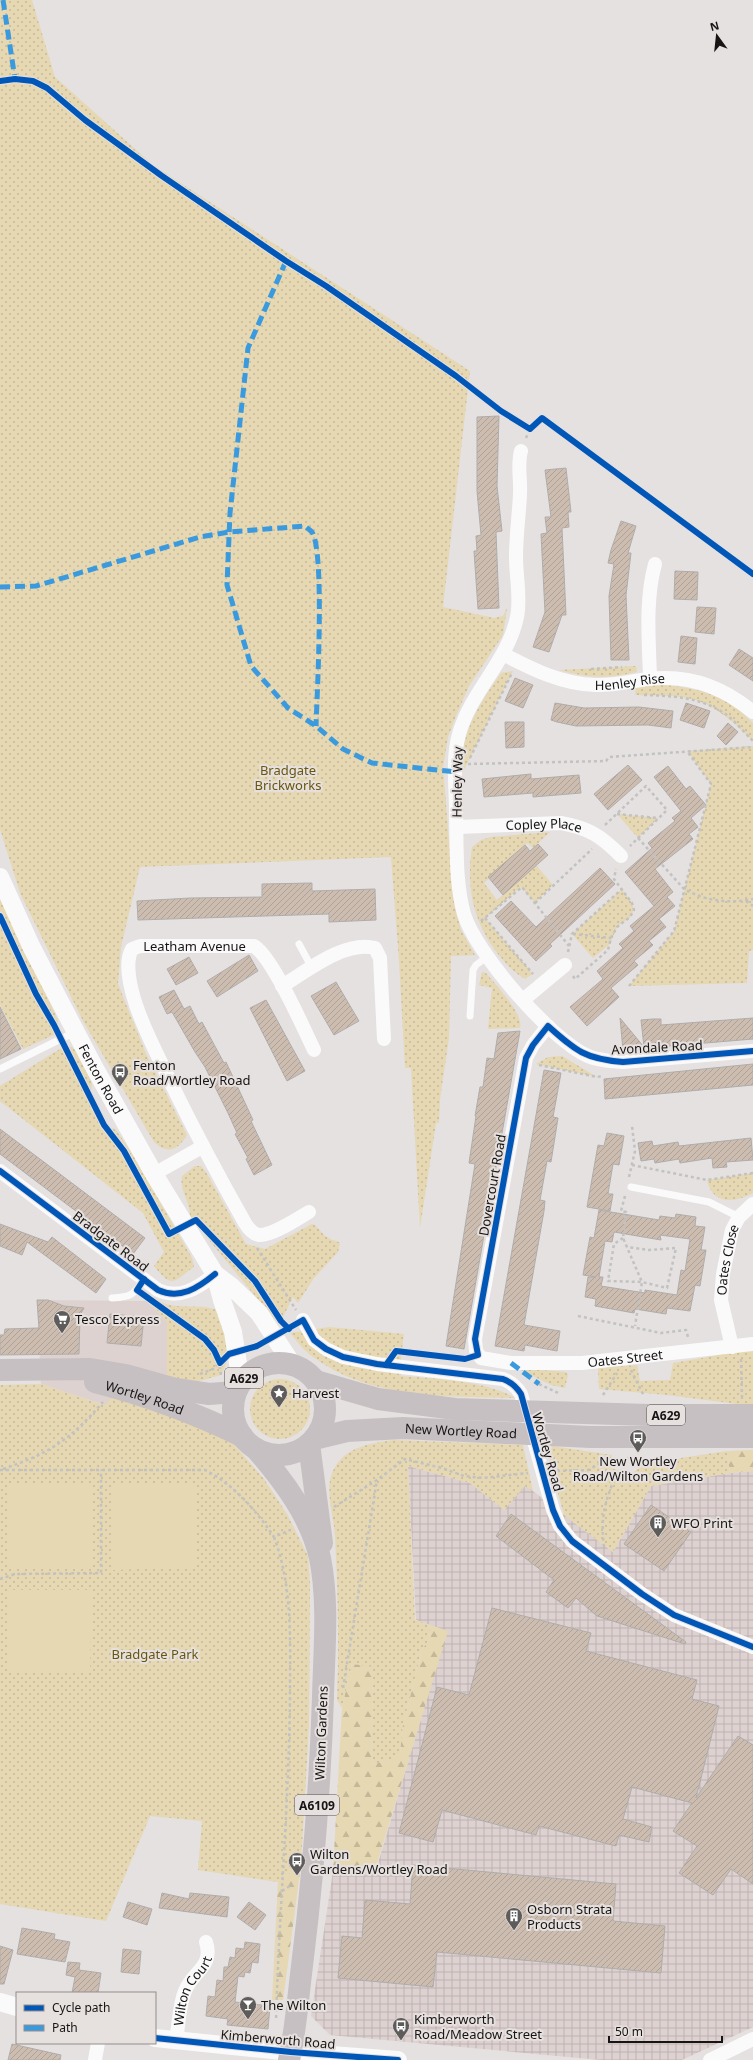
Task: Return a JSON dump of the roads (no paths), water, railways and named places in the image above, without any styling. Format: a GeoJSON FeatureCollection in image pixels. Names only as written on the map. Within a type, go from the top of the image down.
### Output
{"type":"FeatureCollection","features":[{"type":"Feature","properties":{"kind":"main road","name":"A629"},"geometry":{"type":"LineString","coordinates":[[278,1362],[292,1364],[306,1371],[316,1381],[323,1395],[325,1411],[322,1426],[311,1441],[300,1450],[278,1455],[267,1453],[249,1443],[234,1422],[232,1407],[238,1387],[251,1371],[264,1365],[278,1362]]}},
{"type":"Feature","properties":{"kind":"main road","name":"Wortley Road"},"geometry":{"type":"LineString","coordinates":[[0,1370],[90,1369],[126,1375],[176,1389],[209,1394],[238,1387]]}},
{"type":"Feature","properties":{"kind":"main road","name":"Wortley Road"},"geometry":{"type":"LineString","coordinates":[[44,1370],[115,1387],[209,1420],[249,1443]]}},
{"type":"Feature","properties":{"kind":"main road","name":"New Wortley Road"},"geometry":{"type":"LineString","coordinates":[[316,1381],[378,1399],[455,1410],[748,1415]]}},
{"type":"Feature","properties":{"kind":"main road","name":"New Wortley Road"},"geometry":{"type":"LineString","coordinates":[[311,1441],[348,1431],[370,1429],[460,1431],[590,1437],[753,1437]]}},
{"type":"Feature","properties":{"kind":"main road","name":"Wilton Gardens"},"geometry":{"type":"LineString","coordinates":[[311,1441],[323,1541],[319,1556]]}},
{"type":"Feature","properties":{"kind":"main road","name":"Wilton Gardens"},"geometry":{"type":"LineString","coordinates":[[249,1443],[277,1472],[296,1502],[319,1556],[323,1582],[324,1644],[321,1756],[309,1909],[285,2054]]}},
{"type":"Feature","properties":{"kind":"street","name":"Henley Way"},"geometry":{"type":"LineString","coordinates":[[521,452],[519,460],[520,493],[516,539],[517,617],[503,654],[478,691],[466,713],[455,754],[459,891],[464,915],[470,931],[487,957],[523,1000],[548,1026]]}},
{"type":"Feature","properties":{"kind":"street"},"geometry":{"type":"LineString","coordinates":[[650,672],[648,611],[651,577],[655,564]]}},
{"type":"Feature","properties":{"kind":"street","name":"Henley Rise"},"geometry":{"type":"LineString","coordinates":[[503,654],[545,674],[570,682],[596,685],[650,672],[697,681],[717,688],[738,700],[753,712]]}},
{"type":"Feature","properties":{"kind":"street","name":"Copley Place"},"geometry":{"type":"LineString","coordinates":[[457,827],[562,823],[575,826],[599,836],[620,856]]}},
{"type":"Feature","properties":{"kind":"street","name":"Fenton Road"},"geometry":{"type":"LineString","coordinates":[[0,877],[31,946],[75,1032],[154,1174],[215,1274],[233,1332],[238,1387]]}},
{"type":"Feature","properties":{"kind":"street"},"geometry":{"type":"LineString","coordinates":[[282,986],[342,951],[365,945],[375,948],[380,958],[384,1039]]}},
{"type":"Feature","properties":{"kind":"street","name":"Leatham Avenue"},"geometry":{"type":"LineString","coordinates":[[202,1147],[160,1061],[136,1005],[131,982],[129,955],[132,949],[140,946],[254,946],[261,951],[282,986],[314,1050]]}},
{"type":"Feature","properties":{"kind":"street"},"geometry":{"type":"LineString","coordinates":[[523,1000],[564,965]]}},
{"type":"Feature","properties":{"kind":"street","name":"Avondale Road"},"geometry":{"type":"LineString","coordinates":[[548,1026],[573,1048],[589,1057],[614,1061],[753,1051]]}},
{"type":"Feature","properties":{"kind":"street","name":"Dovercourt Road"},"geometry":{"type":"LineString","coordinates":[[497,1361],[481,1358],[476,1351],[475,1339],[525,1063],[533,1045],[548,1026]]}},
{"type":"Feature","properties":{"kind":"street"},"geometry":{"type":"LineString","coordinates":[[154,1174],[202,1147],[245,1223],[253,1232],[258,1235],[268,1234],[309,1212]]}},
{"type":"Feature","properties":{"kind":"street","name":"Bradgate Road"},"geometry":{"type":"LineString","coordinates":[[0,1171],[140,1284],[167,1294],[177,1294],[201,1286],[215,1274]]}},
{"type":"Feature","properties":{"kind":"street","name":"Oates Close"},"geometry":{"type":"LineString","coordinates":[[742,1346],[725,1320],[721,1289],[732,1230],[739,1217],[753,1204]]}},
{"type":"Feature","properties":{"kind":"street","name":"Fenton Road"},"geometry":{"type":"LineString","coordinates":[[215,1274],[231,1286],[258,1313],[292,1364]]}},
{"type":"Feature","properties":{"kind":"street","name":"Wortley Road"},"geometry":{"type":"LineString","coordinates":[[303,1320],[314,1340],[326,1349],[343,1357],[377,1364],[503,1379],[517,1387],[521,1394],[553,1510],[560,1526],[572,1541],[606,1568],[674,1615],[753,1647]]}},
{"type":"Feature","properties":{"kind":"street","name":"Oates Street"},"geometry":{"type":"LineString","coordinates":[[497,1361],[511,1363],[562,1363],[630,1358],[742,1346]]}},
{"type":"Feature","properties":{"kind":"street","name":"Wilton Court"},"geometry":{"type":"LineString","coordinates":[[176,2040],[185,1990],[208,1958],[209,1950],[206,1942]]}},
{"type":"Feature","properties":{"kind":"street"},"geometry":{"type":"LineString","coordinates":[[0,2002],[16,2007]]}},
{"type":"Feature","properties":{"kind":"street","name":"Kimberworth Road"},"geometry":{"type":"LineString","coordinates":[[156,2038],[285,2054],[398,2060]]}},
{"type":"Feature","properties":{"kind":"street"},"geometry":{"type":"LineString","coordinates":[[710,2060],[753,2040]]}},
{"type":"Feature","properties":{"kind":"street"},"geometry":{"type":"LineString","coordinates":[[95,2060],[98,2044]]}},
{"type":"Feature","properties":{"kind":"lane"},"geometry":{"type":"LineString","coordinates":[[299,944],[312,968]]}},
{"type":"Feature","properties":{"kind":"lane"},"geometry":{"type":"LineString","coordinates":[[470,1016],[473,970],[476,965],[487,957]]}},
{"type":"Feature","properties":{"kind":"lane"},"geometry":{"type":"LineString","coordinates":[[0,1069],[75,1032]]}},
{"type":"Feature","properties":{"kind":"lane"},"geometry":{"type":"LineString","coordinates":[[628,1190],[709,1202],[739,1217]]}},
{"type":"Feature","properties":{"kind":"lane"},"geometry":{"type":"LineString","coordinates":[[112,1298],[127,1297],[134,1293],[140,1284]]}},
{"type":"Feature","properties":{"kind":"place","name":"Fenton Road/Wortley Road"},"geometry":{"type":"Point","coordinates":[120,1087]}},
{"type":"Feature","properties":{"kind":"place","name":"Tesco Express"},"geometry":{"type":"Point","coordinates":[62,1334]}},
{"type":"Feature","properties":{"kind":"place","name":"Harvest"},"geometry":{"type":"Point","coordinates":[279,1408]}},
{"type":"Feature","properties":{"kind":"place","name":"New Wortley Road/Wilton Gardens"},"geometry":{"type":"Point","coordinates":[638,1453]}},
{"type":"Feature","properties":{"kind":"place","name":"WFO Print"},"geometry":{"type":"Point","coordinates":[658,1538]}},
{"type":"Feature","properties":{"kind":"place","name":"Wilton Gardens/Wortley Road"},"geometry":{"type":"Point","coordinates":[297,1876]}},
{"type":"Feature","properties":{"kind":"place","name":"Osborn Strata Products"},"geometry":{"type":"Point","coordinates":[514,1931]}},
{"type":"Feature","properties":{"kind":"place","name":"The Wilton"},"geometry":{"type":"Point","coordinates":[248,2020]}},
{"type":"Feature","properties":{"kind":"place","name":"Kimberworth Road/Meadow Street"},"geometry":{"type":"Point","coordinates":[401,2041]}},
{"type":"Feature","properties":{"kind":"park label","name":"Bradgate Brickworks"},"geometry":{"type":"Point","coordinates":[288,778]}},
{"type":"Feature","properties":{"kind":"park label","name":"Bradgate Park"},"geometry":{"type":"Point","coordinates":[155,1654]}}]}
